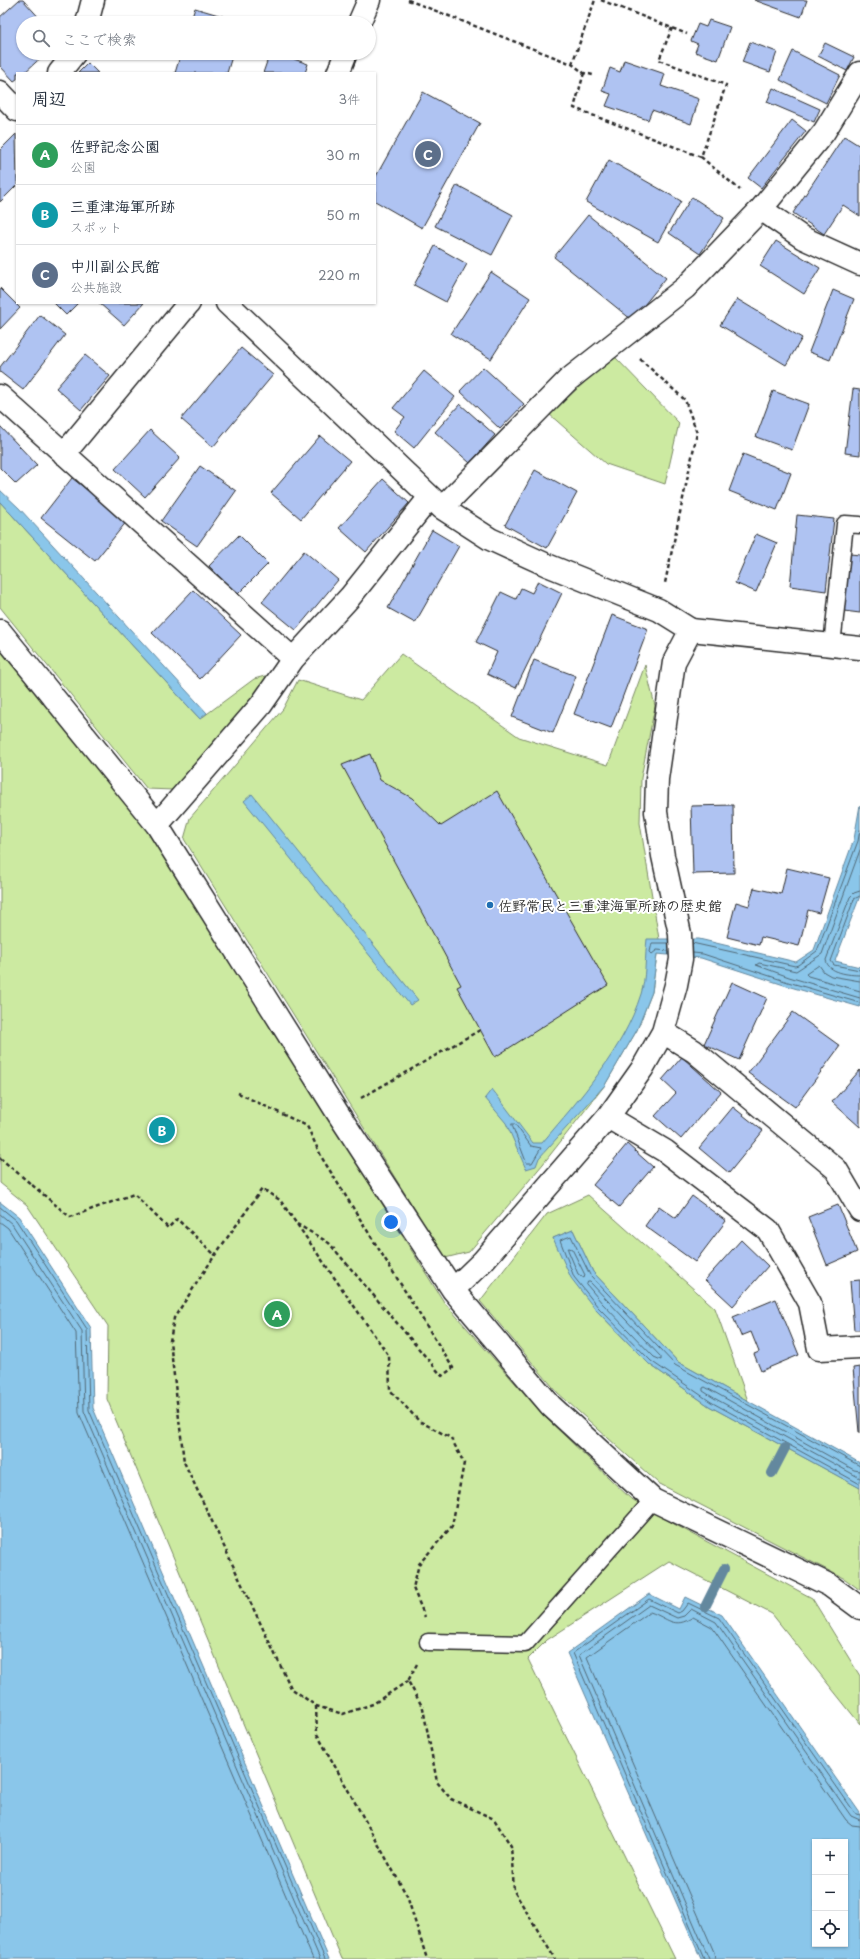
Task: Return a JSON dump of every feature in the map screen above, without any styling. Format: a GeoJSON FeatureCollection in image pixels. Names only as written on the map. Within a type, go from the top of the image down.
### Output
{"type":"FeatureCollection","features":[{"type":"Feature","properties":{"kind":"street"},"geometry":{"type":"LineString","coordinates":[[89,16],[93,0]]}},
{"type":"Feature","properties":{"kind":"street"},"geometry":{"type":"LineString","coordinates":[[362,16],[369,0]]}},
{"type":"Feature","properties":{"kind":"street"},"geometry":{"type":"LineString","coordinates":[[60,72],[69,60]]}},
{"type":"Feature","properties":{"kind":"street"},"geometry":{"type":"LineString","coordinates":[[338,72],[343,60]]}},
{"type":"Feature","properties":{"kind":"street"},"geometry":{"type":"LineString","coordinates":[[157,825],[260,705],[293,659],[436,502],[568,380],[685,288],[761,208],[824,132],[860,73]]}},
{"type":"Feature","properties":{"kind":"street"},"geometry":{"type":"LineString","coordinates":[[0,92],[16,109]]}},
{"type":"Feature","properties":{"kind":"street"},"geometry":{"type":"LineString","coordinates":[[761,208],[803,238],[860,264]]}},
{"type":"Feature","properties":{"kind":"street"},"geometry":{"type":"LineString","coordinates":[[64,454],[188,304]]}},
{"type":"Feature","properties":{"kind":"street"},"geometry":{"type":"LineString","coordinates":[[228,304],[436,502],[490,538],[547,565],[659,610],[691,630],[860,648]]}},
{"type":"Feature","properties":{"kind":"street"},"geometry":{"type":"LineString","coordinates":[[0,396],[293,659]]}},
{"type":"Feature","properties":{"kind":"street"},"geometry":{"type":"LineString","coordinates":[[453,1290],[483,1262],[608,1117],[642,1069],[663,1032],[676,985],[681,959],[680,934],[663,856],[656,812],[657,779],[674,662],[691,630]]}},
{"type":"Feature","properties":{"kind":"street"},"geometry":{"type":"LineString","coordinates":[[0,631],[157,825],[337,1112],[453,1290],[551,1406],[653,1500],[829,1585],[860,1608]]}},
{"type":"Feature","properties":{"kind":"street"},"geometry":{"type":"LineString","coordinates":[[663,1032],[694,1051],[836,1169],[860,1210]]}},
{"type":"Feature","properties":{"kind":"street"},"geometry":{"type":"LineString","coordinates":[[608,1117],[665,1151],[768,1230],[810,1303],[819,1349],[860,1347]]}},
{"type":"Feature","properties":{"kind":"lane"},"geometry":{"type":"LineString","coordinates":[[832,645],[845,524],[860,525]]}},
{"type":"Feature","properties":{"kind":"lane"},"geometry":{"type":"LineString","coordinates":[[428,1642],[525,1644],[653,1500]]}},
{"type":"Feature","properties":{"kind":"path"},"geometry":{"type":"LineString","coordinates":[[408,0],[572,64],[584,73],[593,75]]}},
{"type":"Feature","properties":{"kind":"path"},"geometry":{"type":"LineString","coordinates":[[572,64],[596,0]]}},
{"type":"Feature","properties":{"kind":"path"},"geometry":{"type":"LineString","coordinates":[[601,0],[687,34]]}},
{"type":"Feature","properties":{"kind":"path"},"geometry":{"type":"LineString","coordinates":[[672,28],[659,60],[726,85],[701,157]]}},
{"type":"Feature","properties":{"kind":"path"},"geometry":{"type":"LineString","coordinates":[[584,73],[574,108],[701,157],[761,208]]}},
{"type":"Feature","properties":{"kind":"path"},"geometry":{"type":"LineString","coordinates":[[618,341],[685,400],[697,432],[659,610]]}},
{"type":"Feature","properties":{"kind":"path"},"geometry":{"type":"LineString","coordinates":[[337,1112],[480,1030]]}},
{"type":"Feature","properties":{"kind":"path"},"geometry":{"type":"LineString","coordinates":[[238,1093],[307,1126],[322,1158],[453,1368],[442,1376],[329,1243],[295,1223]]}},
{"type":"Feature","properties":{"kind":"path"},"geometry":{"type":"LineString","coordinates":[[0,1158],[70,1217],[134,1194],[168,1228],[177,1219],[215,1255]]}},
{"type":"Feature","properties":{"kind":"path"},"geometry":{"type":"LineString","coordinates":[[262,1189],[280,1200],[389,1356],[390,1390],[419,1421],[451,1438],[464,1463],[452,1526],[419,1564],[413,1588],[426,1620],[428,1642],[408,1681],[373,1704],[342,1714],[316,1706],[291,1688],[184,1462],[170,1341],[174,1318],[215,1255],[262,1189]]}},
{"type":"Feature","properties":{"kind":"path"},"geometry":{"type":"LineString","coordinates":[[408,1681],[423,1708],[437,1782],[452,1799],[494,1819],[511,1846],[514,1891],[555,1959]]}},
{"type":"Feature","properties":{"kind":"path"},"geometry":{"type":"LineString","coordinates":[[316,1706],[317,1734],[407,1896],[427,1959]]}},
{"type":"Feature","properties":{"kind":"green space"},"geometry":{"type":"Polygon","coordinates":[[[614,356],[679,423],[665,484],[606,464],[549,414],[614,356]]]}},
{"type":"Feature","properties":{"kind":"green space"},"geometry":{"type":"Polygon","coordinates":[[[0,502],[200,719],[254,679],[272,674],[173,790],[147,789],[0,607],[0,502]]]}},
{"type":"Feature","properties":{"kind":"green space"},"geometry":{"type":"Polygon","coordinates":[[[0,649],[149,833],[444,1302],[544,1416],[630,1498],[674,1524],[812,1598],[860,1676],[860,1724],[772,1614],[669,1561],[547,1640],[528,1659],[675,1959],[342,1959],[107,1399],[108,1326],[27,1205],[0,1183],[0,649]]]}},
{"type":"Feature","properties":{"kind":"green space"},"geometry":{"type":"Polygon","coordinates":[[[401,654],[519,737],[608,765],[645,665],[655,706],[641,778],[640,823],[659,939],[652,992],[637,1030],[605,1085],[543,1164],[469,1252],[445,1258],[184,839],[190,818],[283,709],[298,680],[361,700],[401,654]]]}},
{"type":"Feature","properties":{"kind":"green space"},"geometry":{"type":"Polygon","coordinates":[[[588,1195],[715,1308],[748,1401],[678,1362],[593,1272],[573,1230],[553,1238],[595,1309],[649,1364],[709,1406],[860,1488],[860,1590],[845,1579],[658,1483],[558,1393],[480,1301],[547,1214],[588,1195]]]}},
{"type":"Feature","properties":{"kind":"water"},"geometry":{"type":"Polygon","coordinates":[[[0,490],[19,508],[207,713],[200,719],[0,502],[0,490]]]}},
{"type":"Feature","properties":{"kind":"water"},"geometry":{"type":"Polygon","coordinates":[[[252,794],[418,1000],[410,1005],[244,801],[252,794]]]}},
{"type":"Feature","properties":{"kind":"water"},"geometry":{"type":"Polygon","coordinates":[[[860,805],[860,896],[835,961],[860,967],[860,1007],[787,986],[701,958],[657,954],[652,992],[637,1030],[605,1085],[539,1158],[536,1166],[526,1169],[506,1123],[485,1098],[492,1089],[533,1143],[542,1143],[599,1073],[623,1035],[633,1015],[643,988],[647,939],[699,939],[796,962],[814,950],[854,839],[860,805]]]}},
{"type":"Feature","properties":{"kind":"water"},"geometry":{"type":"Polygon","coordinates":[[[0,1202],[19,1217],[91,1328],[93,1408],[329,1959],[0,1959],[0,1202]]]}},
{"type":"Feature","properties":{"kind":"water"},"geometry":{"type":"Polygon","coordinates":[[[573,1230],[593,1272],[678,1362],[860,1463],[860,1488],[709,1406],[649,1364],[595,1309],[571,1278],[553,1238],[573,1230]]]}},
{"type":"Feature","properties":{"kind":"water"},"geometry":{"type":"Polygon","coordinates":[[[649,1594],[679,1609],[685,1597],[722,1615],[860,1813],[860,1959],[701,1959],[567,1653],[649,1594]]]}},
{"type":"Feature","properties":{"kind":"building"},"geometry":{"type":"Polygon","coordinates":[[[19,0],[23,0],[38,16],[16,16],[16,60],[38,60],[25,72],[16,72],[16,80],[14,81],[0,66],[0,17],[19,0]]]}},
{"type":"Feature","properties":{"kind":"building"},"geometry":{"type":"Polygon","coordinates":[[[754,0],[807,0],[801,17],[754,0]]]}},
{"type":"Feature","properties":{"kind":"building"},"geometry":{"type":"Polygon","coordinates":[[[195,8],[222,16],[192,16],[195,8]]]}},
{"type":"Feature","properties":{"kind":"building"},"geometry":{"type":"Polygon","coordinates":[[[709,20],[730,27],[718,60],[695,52],[698,44],[691,41],[698,24],[706,27],[709,20]]]}},
{"type":"Feature","properties":{"kind":"building"},"geometry":{"type":"Polygon","coordinates":[[[750,42],[777,52],[770,72],[742,62],[750,42]]]}},
{"type":"Feature","properties":{"kind":"building"},"geometry":{"type":"Polygon","coordinates":[[[825,43],[854,57],[847,71],[818,56],[825,43]]]}},
{"type":"Feature","properties":{"kind":"building"},"geometry":{"type":"Polygon","coordinates":[[[793,51],[840,75],[826,103],[780,80],[793,51]]]}},
{"type":"Feature","properties":{"kind":"building"},"geometry":{"type":"Polygon","coordinates":[[[179,60],[231,60],[227,72],[175,72],[179,60]]]}},
{"type":"Feature","properties":{"kind":"building"},"geometry":{"type":"Polygon","coordinates":[[[268,60],[297,60],[308,64],[305,72],[263,72],[268,60]]]}},
{"type":"Feature","properties":{"kind":"building"},"geometry":{"type":"Polygon","coordinates":[[[624,60],[665,74],[661,86],[699,99],[691,124],[652,110],[648,120],[606,106],[611,94],[602,91],[610,68],[620,72],[624,60]]]}},
{"type":"Feature","properties":{"kind":"building"},"geometry":{"type":"Polygon","coordinates":[[[88,63],[97,72],[79,72],[88,63]]]}},
{"type":"Feature","properties":{"kind":"building"},"geometry":{"type":"Polygon","coordinates":[[[773,88],[820,109],[814,122],[767,102],[773,88]]]}},
{"type":"Feature","properties":{"kind":"building"},"geometry":{"type":"Polygon","coordinates":[[[423,92],[480,123],[422,228],[376,202],[376,176],[423,92]]]}},
{"type":"Feature","properties":{"kind":"building"},"geometry":{"type":"Polygon","coordinates":[[[792,120],[806,131],[761,188],[748,178],[792,120]]]}},
{"type":"Feature","properties":{"kind":"building"},"geometry":{"type":"Polygon","coordinates":[[[16,134],[16,186],[0,202],[0,150],[16,134]]]}},
{"type":"Feature","properties":{"kind":"building"},"geometry":{"type":"Polygon","coordinates":[[[844,136],[860,146],[860,216],[843,205],[824,234],[793,213],[844,136]]]}},
{"type":"Feature","properties":{"kind":"building"},"geometry":{"type":"Polygon","coordinates":[[[609,160],[681,201],[658,242],[586,202],[609,160]]]}},
{"type":"Feature","properties":{"kind":"building"},"geometry":{"type":"Polygon","coordinates":[[[457,185],[513,215],[492,255],[435,226],[457,185]]]}},
{"type":"Feature","properties":{"kind":"building"},"geometry":{"type":"Polygon","coordinates":[[[692,197],[724,218],[700,254],[669,233],[692,197]]]}},
{"type":"Feature","properties":{"kind":"building"},"geometry":{"type":"Polygon","coordinates":[[[588,215],[666,278],[632,320],[554,257],[588,215]]]}},
{"type":"Feature","properties":{"kind":"building"},"geometry":{"type":"Polygon","coordinates":[[[776,241],[820,268],[804,294],[760,266],[776,241]]]}},
{"type":"Feature","properties":{"kind":"building"},"geometry":{"type":"Polygon","coordinates":[[[435,246],[467,264],[446,302],[414,285],[435,246]]]}},
{"type":"Feature","properties":{"kind":"building"},"geometry":{"type":"Polygon","coordinates":[[[491,272],[530,298],[491,359],[451,334],[491,272]]]}},
{"type":"Feature","properties":{"kind":"building"},"geometry":{"type":"Polygon","coordinates":[[[0,288],[20,308],[0,329],[0,288]]]}},
{"type":"Feature","properties":{"kind":"building"},"geometry":{"type":"Polygon","coordinates":[[[833,290],[854,299],[830,360],[809,352],[833,290]]]}},
{"type":"Feature","properties":{"kind":"building"},"geometry":{"type":"Polygon","coordinates":[[[737,299],[802,338],[786,365],[720,325],[737,299]]]}},
{"type":"Feature","properties":{"kind":"building"},"geometry":{"type":"Polygon","coordinates":[[[55,304],[77,304],[66,315],[55,304]]]}},
{"type":"Feature","properties":{"kind":"building"},"geometry":{"type":"Polygon","coordinates":[[[100,304],[143,304],[124,325],[100,304]]]}},
{"type":"Feature","properties":{"kind":"building"},"geometry":{"type":"Polygon","coordinates":[[[40,315],[65,335],[23,390],[0,372],[0,367],[40,315]]]}},
{"type":"Feature","properties":{"kind":"building"},"geometry":{"type":"Polygon","coordinates":[[[241,348],[273,375],[213,447],[181,419],[241,348]]]}},
{"type":"Feature","properties":{"kind":"building"},"geometry":{"type":"Polygon","coordinates":[[[85,355],[110,376],[81,410],[56,388],[85,355]]]}},
{"type":"Feature","properties":{"kind":"building"},"geometry":{"type":"Polygon","coordinates":[[[483,367],[524,404],[500,429],[460,391],[483,367]]]}},
{"type":"Feature","properties":{"kind":"building"},"geometry":{"type":"Polygon","coordinates":[[[424,371],[455,397],[414,448],[394,431],[405,417],[393,408],[424,371]]]}},
{"type":"Feature","properties":{"kind":"building"},"geometry":{"type":"Polygon","coordinates":[[[853,389],[860,390],[860,455],[845,453],[853,389]]]}},
{"type":"Feature","properties":{"kind":"building"},"geometry":{"type":"Polygon","coordinates":[[[773,391],[809,404],[792,450],[756,437],[773,391]]]}},
{"type":"Feature","properties":{"kind":"building"},"geometry":{"type":"Polygon","coordinates":[[[460,404],[495,435],[470,463],[435,432],[460,404]]]}},
{"type":"Feature","properties":{"kind":"building"},"geometry":{"type":"Polygon","coordinates":[[[0,426],[37,465],[16,484],[0,468],[0,426]]]}},
{"type":"Feature","properties":{"kind":"building"},"geometry":{"type":"Polygon","coordinates":[[[150,430],[180,458],[145,497],[115,469],[150,430]]]}},
{"type":"Feature","properties":{"kind":"building"},"geometry":{"type":"Polygon","coordinates":[[[320,436],[350,461],[301,519],[271,493],[320,436]]]}},
{"type":"Feature","properties":{"kind":"building"},"geometry":{"type":"Polygon","coordinates":[[[743,454],[791,473],[777,510],[729,491],[743,454]]]}},
{"type":"Feature","properties":{"kind":"building"},"geometry":{"type":"Polygon","coordinates":[[[200,466],[236,491],[197,546],[161,521],[200,466]]]}},
{"type":"Feature","properties":{"kind":"building"},"geometry":{"type":"Polygon","coordinates":[[[535,470],[577,493],[547,548],[505,525],[535,470]]]}},
{"type":"Feature","properties":{"kind":"building"},"geometry":{"type":"Polygon","coordinates":[[[72,478],[127,521],[95,561],[41,518],[72,478]]]}},
{"type":"Feature","properties":{"kind":"building"},"geometry":{"type":"Polygon","coordinates":[[[383,479],[409,503],[366,552],[339,528],[383,479]]]}},
{"type":"Feature","properties":{"kind":"building"},"geometry":{"type":"Polygon","coordinates":[[[797,515],[834,519],[826,591],[790,586],[797,515]]]}},
{"type":"Feature","properties":{"kind":"building"},"geometry":{"type":"Polygon","coordinates":[[[432,530],[459,546],[415,623],[388,608],[432,530]]]}},
{"type":"Feature","properties":{"kind":"building"},"geometry":{"type":"Polygon","coordinates":[[[756,534],[777,543],[756,592],[735,583],[756,534]]]}},
{"type":"Feature","properties":{"kind":"building"},"geometry":{"type":"Polygon","coordinates":[[[239,535],[268,564],[237,595],[209,566],[239,535]]]}},
{"type":"Feature","properties":{"kind":"building"},"geometry":{"type":"Polygon","coordinates":[[[304,551],[338,580],[296,630],[262,602],[304,551]]]}},
{"type":"Feature","properties":{"kind":"building"},"geometry":{"type":"Polygon","coordinates":[[[850,554],[860,555],[860,613],[844,611],[850,554]]]}},
{"type":"Feature","properties":{"kind":"building"},"geometry":{"type":"Polygon","coordinates":[[[538,581],[562,593],[516,688],[487,674],[497,652],[476,642],[501,592],[516,599],[521,588],[532,593],[538,581]]]}},
{"type":"Feature","properties":{"kind":"building"},"geometry":{"type":"Polygon","coordinates":[[[193,590],[241,635],[200,679],[152,633],[193,590]]]}},
{"type":"Feature","properties":{"kind":"building"},"geometry":{"type":"Polygon","coordinates":[[[612,615],[648,629],[611,728],[574,714],[612,615]]]}},
{"type":"Feature","properties":{"kind":"building"},"geometry":{"type":"Polygon","coordinates":[[[534,660],[576,676],[553,733],[512,717],[534,660]]]}},
{"type":"Feature","properties":{"kind":"building","name":"佐野常民と三重津海軍所跡の歴史館"},"geometry":{"type":"Polygon","coordinates":[[[370,754],[380,780],[412,798],[441,826],[497,791],[608,985],[495,1057],[457,987],[461,985],[342,765],[370,754]]]}},
{"type":"Feature","properties":{"kind":"building"},"geometry":{"type":"Polygon","coordinates":[[[733,805],[734,873],[693,874],[691,806],[733,805]]]}},
{"type":"Feature","properties":{"kind":"building"},"geometry":{"type":"Polygon","coordinates":[[[787,868],[829,878],[819,913],[808,910],[799,946],[761,937],[759,945],[727,937],[736,902],[749,906],[754,888],[781,894],[787,868]]]}},
{"type":"Feature","properties":{"kind":"building"},"geometry":{"type":"Polygon","coordinates":[[[732,982],[767,998],[739,1060],[704,1044],[732,982]]]}},
{"type":"Feature","properties":{"kind":"building"},"geometry":{"type":"Polygon","coordinates":[[[793,1012],[840,1046],[795,1107],[748,1073],[793,1012]]]}},
{"type":"Feature","properties":{"kind":"building"},"geometry":{"type":"Polygon","coordinates":[[[682,1057],[721,1092],[681,1139],[655,1116],[676,1093],[662,1080],[682,1057]]]}},
{"type":"Feature","properties":{"kind":"building"},"geometry":{"type":"Polygon","coordinates":[[[860,1070],[860,1127],[832,1102],[860,1070]]]}},
{"type":"Feature","properties":{"kind":"building"},"geometry":{"type":"Polygon","coordinates":[[[733,1107],[763,1131],[729,1173],[699,1148],[733,1107]]]}},
{"type":"Feature","properties":{"kind":"building"},"geometry":{"type":"Polygon","coordinates":[[[627,1144],[653,1167],[619,1207],[593,1185],[627,1144]]]}},
{"type":"Feature","properties":{"kind":"building"},"geometry":{"type":"Polygon","coordinates":[[[692,1196],[726,1221],[695,1262],[645,1226],[659,1206],[676,1218],[692,1196]]]}},
{"type":"Feature","properties":{"kind":"building"},"geometry":{"type":"Polygon","coordinates":[[[838,1205],[857,1252],[827,1265],[808,1217],[838,1205]]]}},
{"type":"Feature","properties":{"kind":"building"},"geometry":{"type":"Polygon","coordinates":[[[741,1240],[768,1266],[733,1306],[705,1280],[741,1240]]]}},
{"type":"Feature","properties":{"kind":"building"},"geometry":{"type":"Polygon","coordinates":[[[860,1280],[860,1330],[854,1330],[850,1281],[860,1280]]]}},
{"type":"Feature","properties":{"kind":"building"},"geometry":{"type":"Polygon","coordinates":[[[776,1299],[799,1355],[761,1371],[754,1354],[759,1352],[751,1332],[741,1336],[733,1317],[776,1299]]]}},
{"type":"Feature","properties":{"kind":"building"},"geometry":{"type":"Polygon","coordinates":[[[860,1367],[860,1432],[859,1432],[853,1368],[860,1367]]]}},
{"type":"Feature","properties":{"kind":"waterway"},"geometry":{"type":"LineString","coordinates":[[772,1473],[785,1448]]}},
{"type":"Feature","properties":{"kind":"waterway"},"geometry":{"type":"LineString","coordinates":[[705,1607],[724,1569]]}},
{"type":"Feature","properties":{"kind":"place","name":"中川副公民館"},"geometry":{"type":"Point","coordinates":[428,154]}},
{"type":"Feature","properties":{"kind":"place","name":"佐野常民と三重津海軍所跡の歴史館"},"geometry":{"type":"Point","coordinates":[490,905]}},
{"type":"Feature","properties":{"kind":"place","name":"三重津海軍所跡"},"geometry":{"type":"Point","coordinates":[162,1130]}},
{"type":"Feature","properties":{"kind":"place","name":"佐野記念公園"},"geometry":{"type":"Point","coordinates":[277,1314]}}]}
